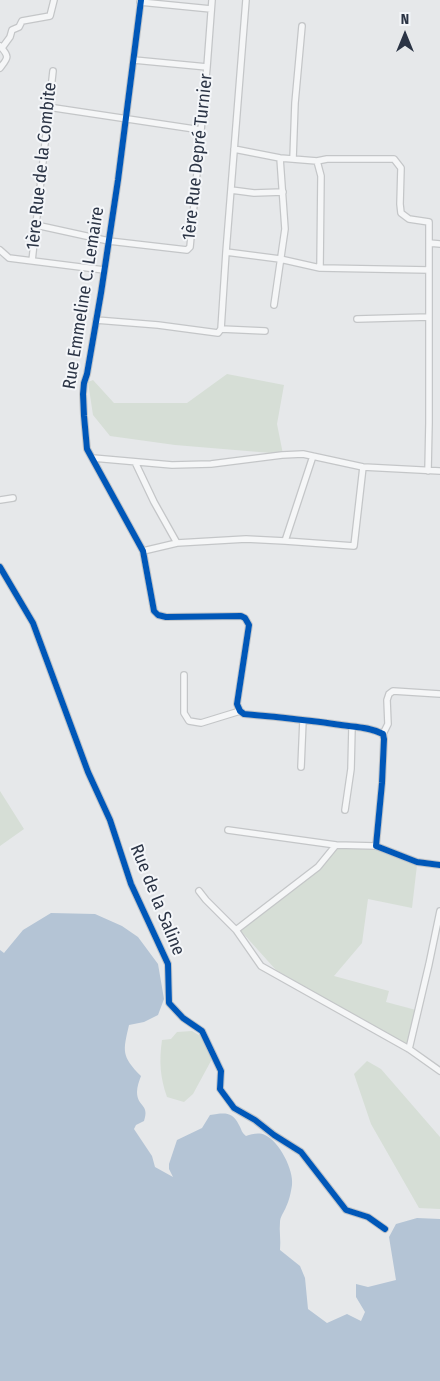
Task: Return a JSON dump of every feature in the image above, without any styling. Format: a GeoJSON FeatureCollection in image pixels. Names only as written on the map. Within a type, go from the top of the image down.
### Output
{"type":"FeatureCollection","features":[{"type":"Feature","properties":{"kind":"street"},"geometry":{"type":"LineString","coordinates":[[0,68],[7,58],[1,47],[10,37],[12,30],[18,28],[22,21],[50,16],[54,0]]}},
{"type":"Feature","properties":{"kind":"street","name":"1ère Rue Depré Turnier"},"geometry":{"type":"LineString","coordinates":[[36,225],[109,241],[187,250],[190,247],[208,67],[212,0]]}},
{"type":"Feature","properties":{"kind":"street"},"geometry":{"type":"LineString","coordinates":[[96,320],[218,333],[221,329],[230,190],[246,0]]}},
{"type":"Feature","properties":{"kind":"street"},"geometry":{"type":"LineString","coordinates":[[140,1],[211,10]]}},
{"type":"Feature","properties":{"kind":"street","name":"Rue Emmeline C. Lemaire"},"geometry":{"type":"LineString","coordinates":[[140,1],[134,60],[109,241],[84,383],[87,449],[143,551],[154,611],[158,615],[166,617],[241,616],[245,618],[249,625],[237,704],[240,711]]}},
{"type":"Feature","properties":{"kind":"street"},"geometry":{"type":"LineString","coordinates":[[293,159],[295,103],[302,26]]}},
{"type":"Feature","properties":{"kind":"street"},"geometry":{"type":"LineString","coordinates":[[134,60],[208,67]]}},
{"type":"Feature","properties":{"kind":"street","name":"1ère Rue de la Combite"},"geometry":{"type":"LineString","coordinates":[[32,261],[53,72]]}},
{"type":"Feature","properties":{"kind":"street"},"geometry":{"type":"LineString","coordinates":[[48,107],[201,130]]}},
{"type":"Feature","properties":{"kind":"street"},"geometry":{"type":"LineString","coordinates":[[234,149],[280,158],[318,161],[327,159],[394,159],[401,168],[401,213],[409,219],[429,222],[428,471]]}},
{"type":"Feature","properties":{"kind":"street"},"geometry":{"type":"LineString","coordinates":[[274,305],[285,229],[280,158]]}},
{"type":"Feature","properties":{"kind":"street"},"geometry":{"type":"LineString","coordinates":[[318,161],[321,176],[320,268]]}},
{"type":"Feature","properties":{"kind":"street"},"geometry":{"type":"LineString","coordinates":[[230,190],[254,193],[283,192]]}},
{"type":"Feature","properties":{"kind":"street"},"geometry":{"type":"LineString","coordinates":[[429,243],[440,244]]}},
{"type":"Feature","properties":{"kind":"street"},"geometry":{"type":"LineString","coordinates":[[0,250],[9,258],[104,270]]}},
{"type":"Feature","properties":{"kind":"street"},"geometry":{"type":"LineString","coordinates":[[226,252],[280,259],[320,268],[429,270]]}},
{"type":"Feature","properties":{"kind":"street"},"geometry":{"type":"LineString","coordinates":[[357,319],[429,317]]}},
{"type":"Feature","properties":{"kind":"street"},"geometry":{"type":"LineString","coordinates":[[221,329],[265,331]]}},
{"type":"Feature","properties":{"kind":"street"},"geometry":{"type":"LineString","coordinates":[[92,458],[172,465],[303,454],[363,467],[440,471]]}},
{"type":"Feature","properties":{"kind":"street"},"geometry":{"type":"LineString","coordinates":[[285,542],[313,456]]}},
{"type":"Feature","properties":{"kind":"street"},"geometry":{"type":"LineString","coordinates":[[136,462],[154,502],[177,543]]}},
{"type":"Feature","properties":{"kind":"street"},"geometry":{"type":"LineString","coordinates":[[143,551],[177,543],[246,539],[354,546],[363,467]]}},
{"type":"Feature","properties":{"kind":"street"},"geometry":{"type":"LineString","coordinates":[[0,500],[13,498]]}},
{"type":"Feature","properties":{"kind":"street","name":"Rue de la Saline"},"geometry":{"type":"LineString","coordinates":[[0,567],[33,623],[85,764],[110,820],[131,884],[168,964],[169,1003],[182,1018],[202,1031],[221,1072],[220,1089],[234,1108],[301,1152],[346,1210],[368,1217],[385,1228]]}},
{"type":"Feature","properties":{"kind":"street"},"geometry":{"type":"LineString","coordinates":[[184,675],[184,713],[189,721],[201,723],[240,711],[244,714],[376,730],[383,734]]}},
{"type":"Feature","properties":{"kind":"street"},"geometry":{"type":"LineString","coordinates":[[376,846],[382,784],[383,734],[388,724],[387,700],[389,694],[393,691],[440,694]]}},
{"type":"Feature","properties":{"kind":"street"},"geometry":{"type":"LineString","coordinates":[[301,767],[303,720]]}},
{"type":"Feature","properties":{"kind":"street"},"geometry":{"type":"LineString","coordinates":[[345,810],[351,769],[352,727]]}},
{"type":"Feature","properties":{"kind":"street"},"geometry":{"type":"LineString","coordinates":[[228,830],[336,845],[376,846],[417,862],[440,865]]}},
{"type":"Feature","properties":{"kind":"street"},"geometry":{"type":"LineString","coordinates":[[236,930],[318,867],[336,845]]}},
{"type":"Feature","properties":{"kind":"street"},"geometry":{"type":"LineString","coordinates":[[199,891],[236,930],[261,966],[409,1049],[440,1071]]}},
{"type":"Feature","properties":{"kind":"street"},"geometry":{"type":"LineString","coordinates":[[409,1049],[440,911]]}},
{"type":"Feature","properties":{"kind":"shaded area"},"geometry":{"type":"Polygon","coordinates":[[[227,374],[284,385],[277,424],[283,454],[175,445],[110,436],[93,415],[88,382],[93,380],[114,403],[187,403],[227,374]]]}},
{"type":"Feature","properties":{"kind":"shaded area"},"geometry":{"type":"Polygon","coordinates":[[[0,791],[24,829],[0,846],[0,791]]]}},
{"type":"Feature","properties":{"kind":"shaded area"},"geometry":{"type":"Polygon","coordinates":[[[338,847],[381,849],[417,865],[412,908],[368,899],[362,943],[334,976],[389,991],[386,1002],[416,1010],[407,1046],[276,970],[240,930],[320,868],[338,847]]]}},
{"type":"Feature","properties":{"kind":"shaded area"},"geometry":{"type":"Polygon","coordinates":[[[192,1031],[204,1038],[212,1059],[193,1094],[184,1102],[167,1097],[160,1062],[161,1048],[162,1040],[171,1039],[177,1032],[192,1031]]]}},
{"type":"Feature","properties":{"kind":"shaded area"},"geometry":{"type":"Polygon","coordinates":[[[367,1061],[381,1069],[440,1137],[440,1209],[419,1208],[371,1124],[354,1074],[367,1061]]]}},
{"type":"Feature","properties":{"kind":"water"},"geometry":{"type":"Polygon","coordinates":[[[51,913],[95,914],[122,926],[138,937],[158,964],[164,999],[158,1015],[144,1022],[129,1025],[125,1047],[127,1058],[141,1076],[137,1092],[145,1111],[144,1121],[136,1125],[134,1129],[152,1156],[155,1167],[173,1177],[169,1164],[177,1140],[202,1128],[210,1115],[215,1114],[230,1115],[236,1120],[246,1136],[258,1133],[263,1134],[270,1138],[280,1150],[291,1172],[292,1185],[288,1202],[280,1220],[280,1250],[300,1266],[305,1278],[308,1309],[327,1323],[347,1314],[361,1321],[365,1312],[356,1297],[356,1284],[368,1287],[396,1280],[389,1237],[396,1224],[417,1218],[440,1219],[440,1381],[0,1381],[0,950],[4,953],[23,930],[51,913]]]}},
{"type":"Feature","properties":{"kind":"cycle path"},"geometry":{"type":"LineString","coordinates":[[141,0],[118,180],[101,293],[84,383],[87,449],[143,551],[154,611],[158,615],[166,617],[241,616],[245,618],[249,625],[237,704],[240,711],[244,714],[362,728],[383,734],[382,783],[376,846],[417,862],[440,865]]}},
{"type":"Feature","properties":{"kind":"cycle path"},"geometry":{"type":"LineString","coordinates":[[0,567],[33,623],[88,772],[110,820],[131,884],[168,964],[169,1003],[183,1018],[202,1031],[221,1071],[220,1089],[234,1108],[301,1152],[346,1210],[368,1217],[385,1229]]}}]}
